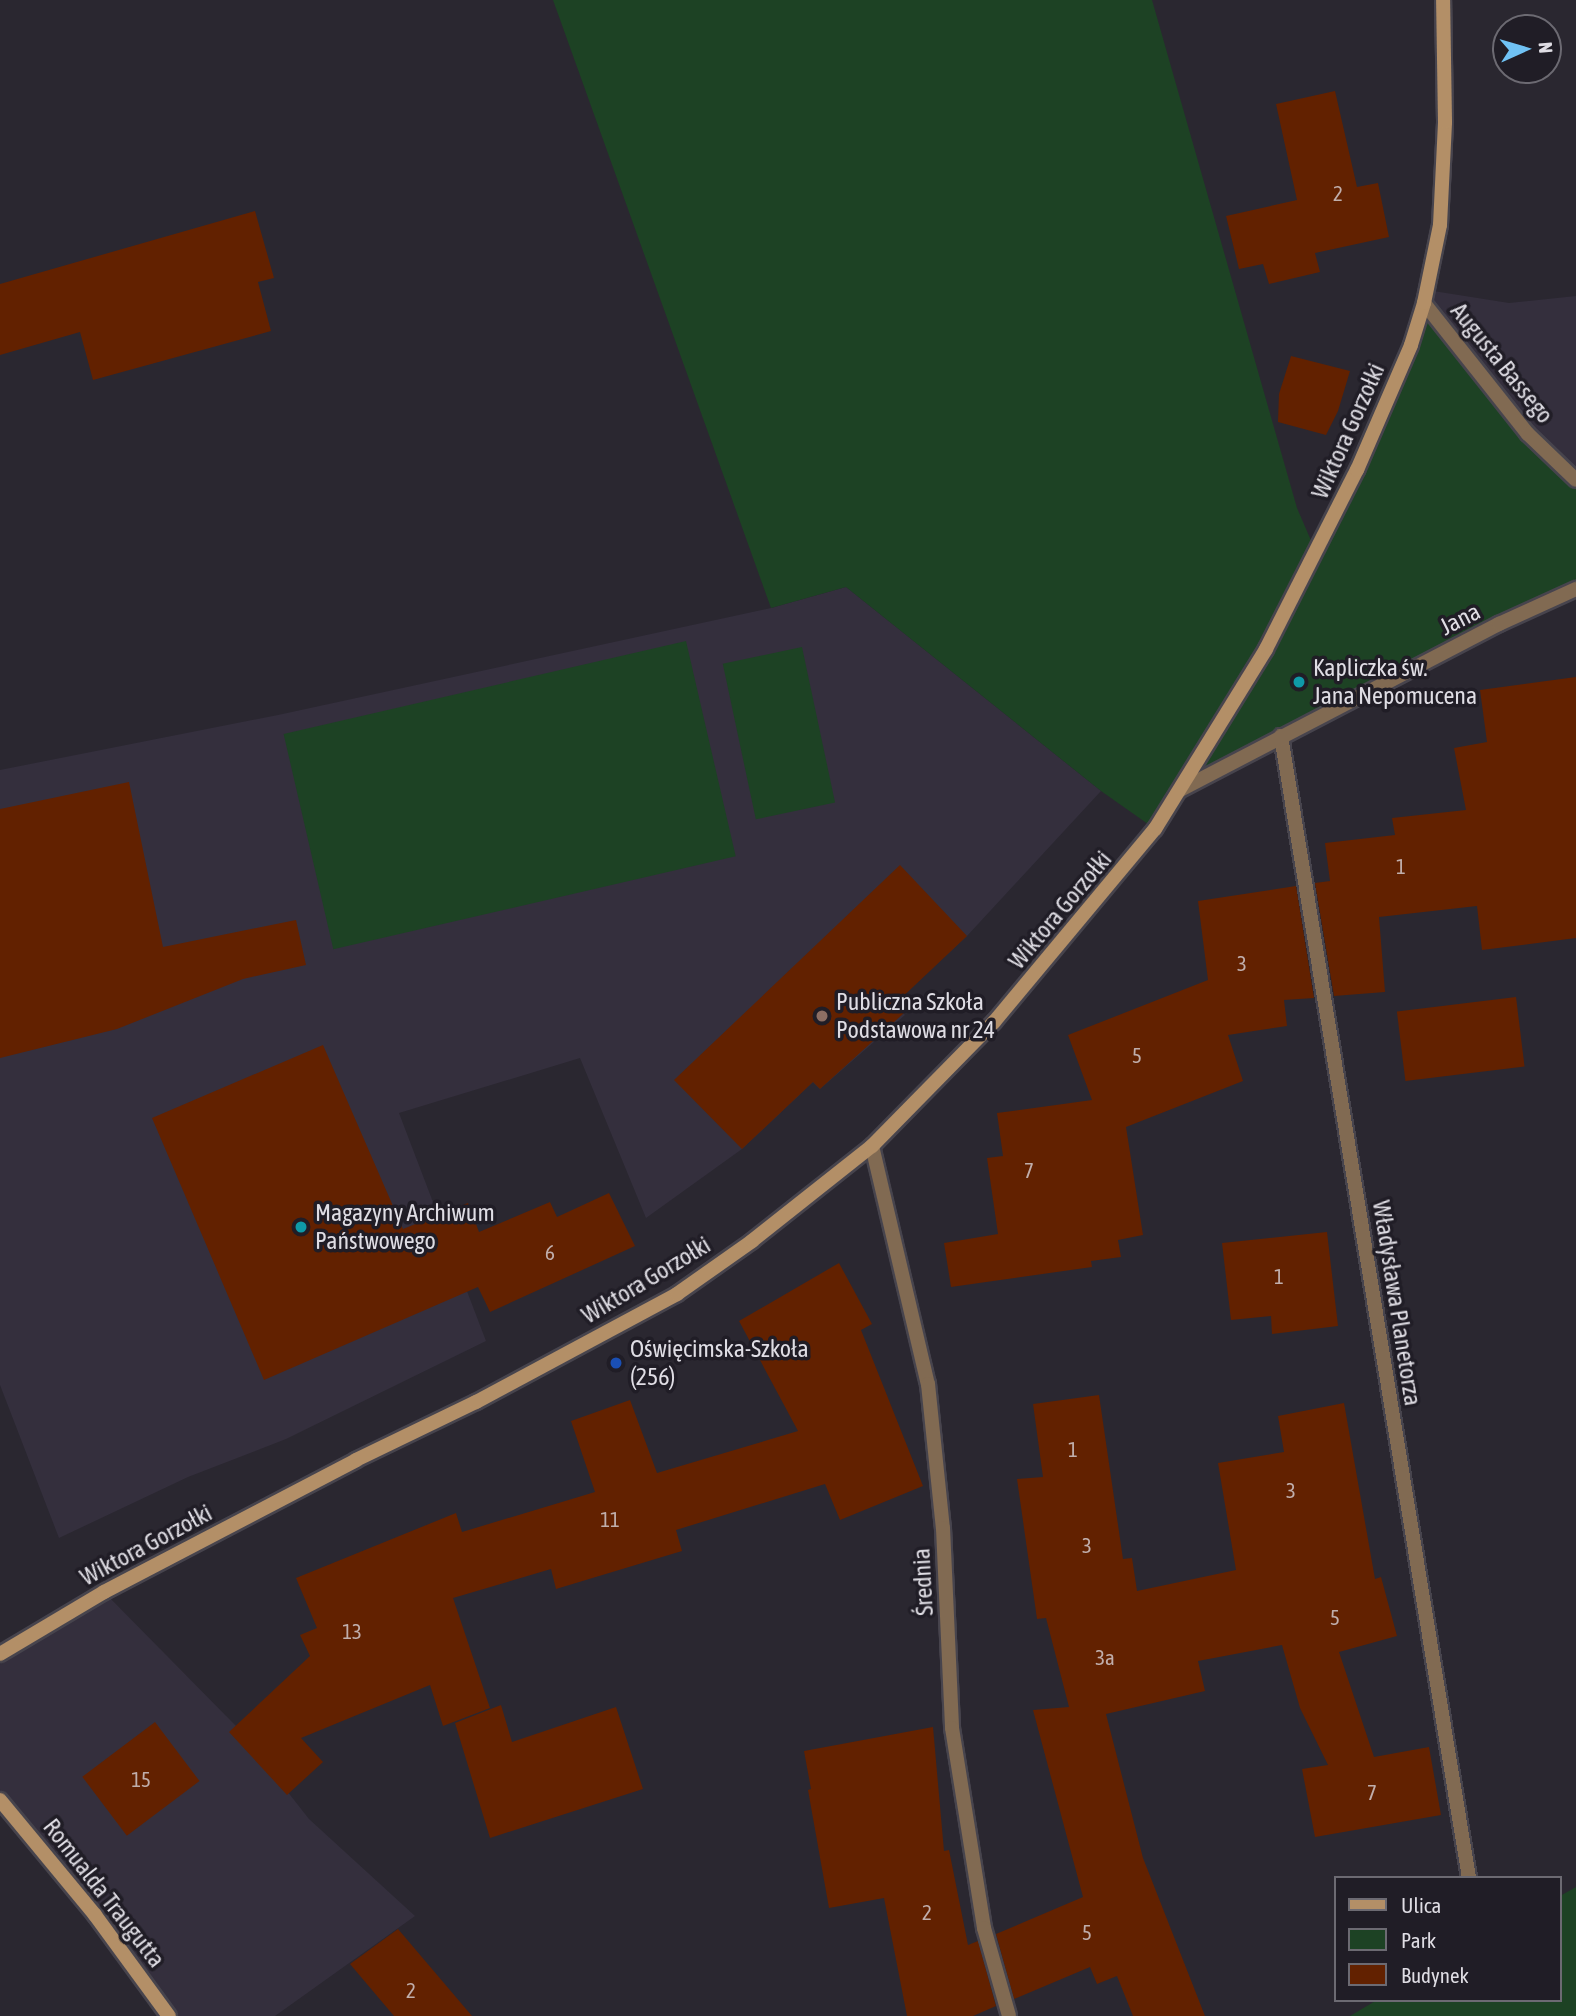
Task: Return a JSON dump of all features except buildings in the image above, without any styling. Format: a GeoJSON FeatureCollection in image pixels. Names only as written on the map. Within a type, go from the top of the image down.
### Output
{"type":"FeatureCollection","features":[{"type":"Feature","properties":{"kind":"main road","name":"Wiktora Gorzołki"},"geometry":{"type":"LineString","coordinates":[[0,1654],[104,1592],[356,1460],[476,1402],[677,1294],[752,1241],[872,1146],[994,1023],[1139,853],[1266,649],[1357,470],[1411,345],[1424,303],[1440,225],[1445,122],[1443,0]]}},
{"type":"Feature","properties":{"kind":"main road","name":"Romualda Traugutta"},"geometry":{"type":"LineString","coordinates":[[0,1800],[96,1915],[169,2016]]}},
{"type":"Feature","properties":{"kind":"street","name":"Augusta Bassego"},"geometry":{"type":"LineString","coordinates":[[1424,303],[1528,434],[1576,480]]}},
{"type":"Feature","properties":{"kind":"street","name":"Jana"},"geometry":{"type":"LineString","coordinates":[[1180,790],[1499,624],[1576,589]]}},
{"type":"Feature","properties":{"kind":"street","name":"Władysława Planetorza"},"geometry":{"type":"LineString","coordinates":[[1281,736],[1469,1876]]}},
{"type":"Feature","properties":{"kind":"street","name":"Średnia"},"geometry":{"type":"LineString","coordinates":[[872,1146],[928,1384],[943,1528],[952,1728],[984,1928],[1009,2016]]}},
{"type":"Feature","properties":{"kind":"shaded area"},"geometry":{"type":"Polygon","coordinates":[[[1427,290],[1509,303],[1576,296],[1576,480],[1424,303],[1427,290]]]}},
{"type":"Feature","properties":{"kind":"shaded area"},"geometry":{"type":"Polygon","coordinates":[[[846,587],[1101,791],[967,936],[895,1003],[905,1015],[820,1089],[813,1082],[742,1149],[646,1218],[580,1058],[399,1113],[486,1341],[286,1439],[188,1477],[59,1538],[0,1385],[0,770],[278,715],[771,608],[846,587]]]}},
{"type":"Feature","properties":{"kind":"shaded area"},"geometry":{"type":"Polygon","coordinates":[[[104,1592],[236,1726],[309,1819],[415,1916],[275,2016],[169,2016],[0,1800],[0,1654],[104,1592]]]}},
{"type":"Feature","properties":{"kind":"green space"},"geometry":{"type":"Polygon","coordinates":[[[553,0],[1152,0],[1297,508],[1316,552],[1424,303],[1576,480],[1576,589],[1180,790],[1155,829],[1101,791],[846,587],[771,608],[553,0]]]}},
{"type":"Feature","properties":{"kind":"green space"},"geometry":{"type":"Polygon","coordinates":[[[686,641],[736,856],[333,949],[284,734],[686,641]]]}},
{"type":"Feature","properties":{"kind":"green space"},"geometry":{"type":"Polygon","coordinates":[[[802,647],[835,803],[756,819],[723,664],[802,647]]]}},
{"type":"Feature","properties":{"kind":"green space"},"geometry":{"type":"Polygon","coordinates":[[[1576,1887],[1576,2016],[1350,2016],[1374,2002],[1562,2002],[1562,1895],[1576,1887]]]}},
{"type":"Feature","properties":{"kind":"place","name":"Kapliczka św. Jana Nepomucena"},"geometry":{"type":"Point","coordinates":[1299,682]}},
{"type":"Feature","properties":{"kind":"place","name":"Publiczna Szkoła Podstawowa nr 24"},"geometry":{"type":"Point","coordinates":[822,1016]}},
{"type":"Feature","properties":{"kind":"place","name":"Magazyny Archiwum Państwowego"},"geometry":{"type":"Point","coordinates":[301,1227]}},
{"type":"Feature","properties":{"kind":"place","name":"Oświęcimska-Szkoła (256)"},"geometry":{"type":"Point","coordinates":[616,1363]}}]}
